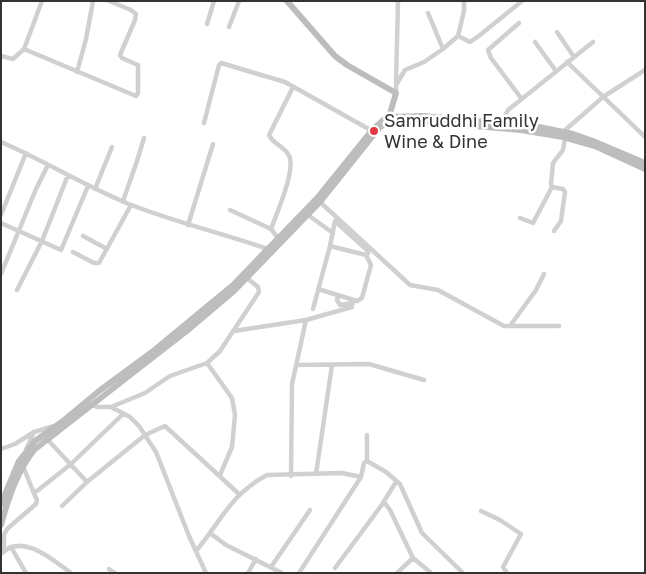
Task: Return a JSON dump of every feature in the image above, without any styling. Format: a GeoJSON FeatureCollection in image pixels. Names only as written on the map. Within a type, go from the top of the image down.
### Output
{"type":"FeatureCollection","features":[{"type":"Feature","properties":{"kind":"main road"},"geometry":{"type":"LineString","coordinates":[[287,1],[335,56],[347,65],[396,89],[389,119]]}},
{"type":"Feature","properties":{"kind":"main road"},"geometry":{"type":"LineString","coordinates":[[1,525],[8,501],[23,466],[34,450],[73,416],[188,330],[247,278],[252,269],[278,238],[308,215],[320,202],[381,120],[424,116],[539,127],[595,146],[645,169]]}},
{"type":"Feature","properties":{"kind":"main road"},"geometry":{"type":"LineString","coordinates":[[389,119],[564,135],[608,146],[645,163]]}},
{"type":"Feature","properties":{"kind":"main road"},"geometry":{"type":"LineString","coordinates":[[89,404],[252,269],[294,225],[373,132]]}},
{"type":"Feature","properties":{"kind":"main road"},"geometry":{"type":"LineString","coordinates":[[1,504],[14,472],[26,451],[35,441],[73,416]]}},
{"type":"Feature","properties":{"kind":"street"},"geometry":{"type":"LineString","coordinates":[[1,56],[13,59],[24,49],[42,1]]}},
{"type":"Feature","properties":{"kind":"street"},"geometry":{"type":"LineString","coordinates":[[77,72],[94,1]]}},
{"type":"Feature","properties":{"kind":"street"},"geometry":{"type":"LineString","coordinates":[[24,49],[136,96],[138,93],[138,65],[122,58],[120,54],[136,14],[109,1]]}},
{"type":"Feature","properties":{"kind":"street"},"geometry":{"type":"LineString","coordinates":[[207,24],[214,1]]}},
{"type":"Feature","properties":{"kind":"street"},"geometry":{"type":"LineString","coordinates":[[229,27],[239,1]]}},
{"type":"Feature","properties":{"kind":"street"},"geometry":{"type":"LineString","coordinates":[[396,89],[398,1]]}},
{"type":"Feature","properties":{"kind":"street"},"geometry":{"type":"LineString","coordinates":[[396,89],[405,70],[424,62],[458,36],[464,11],[464,1]]}},
{"type":"Feature","properties":{"kind":"street"},"geometry":{"type":"LineString","coordinates":[[458,36],[470,42],[496,24],[522,1]]}},
{"type":"Feature","properties":{"kind":"street"},"geometry":{"type":"LineString","coordinates":[[428,13],[444,48]]}},
{"type":"Feature","properties":{"kind":"street"},"geometry":{"type":"LineString","coordinates":[[519,23],[488,50],[491,58],[521,98]]}},
{"type":"Feature","properties":{"kind":"street"},"geometry":{"type":"LineString","coordinates":[[558,32],[574,57]]}},
{"type":"Feature","properties":{"kind":"street"},"geometry":{"type":"LineString","coordinates":[[536,42],[556,71]]}},
{"type":"Feature","properties":{"kind":"street"},"geometry":{"type":"LineString","coordinates":[[501,123],[508,110],[521,98],[593,42]]}},
{"type":"Feature","properties":{"kind":"street"},"geometry":{"type":"LineString","coordinates":[[567,62],[643,136],[645,130]]}},
{"type":"Feature","properties":{"kind":"street"},"geometry":{"type":"LineString","coordinates":[[204,122],[221,63],[285,82],[373,132]]}},
{"type":"Feature","properties":{"kind":"street"},"geometry":{"type":"LineString","coordinates":[[520,218],[533,224],[552,187],[552,166],[563,150],[564,135],[603,97],[645,70]]}},
{"type":"Feature","properties":{"kind":"street"},"geometry":{"type":"LineString","coordinates":[[271,229],[284,194],[291,160],[288,153],[271,141],[269,135],[293,87]]}},
{"type":"Feature","properties":{"kind":"street"},"geometry":{"type":"LineString","coordinates":[[123,201],[138,161],[144,138]]}},
{"type":"Feature","properties":{"kind":"street"},"geometry":{"type":"LineString","coordinates":[[1,142],[88,186],[131,205],[188,225],[268,249]]}},
{"type":"Feature","properties":{"kind":"street"},"geometry":{"type":"LineString","coordinates":[[188,225],[213,144]]}},
{"type":"Feature","properties":{"kind":"street"},"geometry":{"type":"LineString","coordinates":[[95,189],[112,147]]}},
{"type":"Feature","properties":{"kind":"street"},"geometry":{"type":"LineString","coordinates":[[1,215],[26,153]]}},
{"type":"Feature","properties":{"kind":"street"},"geometry":{"type":"LineString","coordinates":[[1,274],[48,165]]}},
{"type":"Feature","properties":{"kind":"street"},"geometry":{"type":"LineString","coordinates":[[17,290],[42,241],[68,175]]}},
{"type":"Feature","properties":{"kind":"street"},"geometry":{"type":"LineString","coordinates":[[1,222],[61,250],[88,186]]}},
{"type":"Feature","properties":{"kind":"street"},"geometry":{"type":"LineString","coordinates":[[552,187],[563,189],[565,192],[560,221],[554,231]]}},
{"type":"Feature","properties":{"kind":"street"},"geometry":{"type":"LineString","coordinates":[[320,202],[410,285],[438,290],[504,326],[559,326]]}},
{"type":"Feature","properties":{"kind":"street"},"geometry":{"type":"LineString","coordinates":[[73,252],[97,264],[131,205]]}},
{"type":"Feature","properties":{"kind":"street"},"geometry":{"type":"LineString","coordinates":[[230,210],[271,229],[278,238]]}},
{"type":"Feature","properties":{"kind":"street"},"geometry":{"type":"LineString","coordinates":[[308,215],[333,233]]}},
{"type":"Feature","properties":{"kind":"street"},"geometry":{"type":"LineString","coordinates":[[312,309],[335,221],[368,253]]}},
{"type":"Feature","properties":{"kind":"street"},"geometry":{"type":"LineString","coordinates":[[83,236],[107,249]]}},
{"type":"Feature","properties":{"kind":"street"},"geometry":{"type":"LineString","coordinates":[[318,289],[360,301],[362,298],[371,262],[366,255],[330,246]]}},
{"type":"Feature","properties":{"kind":"street"},"geometry":{"type":"LineString","coordinates":[[510,326],[536,290],[544,274]]}},
{"type":"Feature","properties":{"kind":"street"},"geometry":{"type":"LineString","coordinates":[[111,408],[145,392],[170,376],[207,363],[220,352],[259,292],[258,288],[247,278]]}},
{"type":"Feature","properties":{"kind":"street"},"geometry":{"type":"LineString","coordinates":[[234,331],[306,320],[352,305],[340,305],[337,300],[338,296]]}},
{"type":"Feature","properties":{"kind":"street"},"geometry":{"type":"LineString","coordinates":[[291,476],[292,384],[306,320]]}},
{"type":"Feature","properties":{"kind":"street"},"geometry":{"type":"LineString","coordinates":[[207,363],[232,398],[235,415],[232,447],[220,475]]}},
{"type":"Feature","properties":{"kind":"street"},"geometry":{"type":"LineString","coordinates":[[296,365],[369,364],[424,380]]}},
{"type":"Feature","properties":{"kind":"street"},"geometry":{"type":"LineString","coordinates":[[316,474],[332,365]]}},
{"type":"Feature","properties":{"kind":"street"},"geometry":{"type":"LineString","coordinates":[[89,404],[111,408],[123,414],[139,426],[145,434],[156,452],[206,573]]}},
{"type":"Feature","properties":{"kind":"street"},"geometry":{"type":"LineString","coordinates":[[33,491],[37,491],[45,486],[71,464],[123,414]]}},
{"type":"Feature","properties":{"kind":"street"},"geometry":{"type":"LineString","coordinates":[[1,449],[15,444],[34,432],[57,425]]}},
{"type":"Feature","properties":{"kind":"street"},"geometry":{"type":"LineString","coordinates":[[62,506],[87,482],[145,434],[165,426],[239,494]]}},
{"type":"Feature","properties":{"kind":"street"},"geometry":{"type":"LineString","coordinates":[[26,451],[34,432]]}},
{"type":"Feature","properties":{"kind":"street"},"geometry":{"type":"LineString","coordinates":[[299,573],[361,477],[366,460],[367,435]]}},
{"type":"Feature","properties":{"kind":"street"},"geometry":{"type":"LineString","coordinates":[[46,439],[87,482]]}},
{"type":"Feature","properties":{"kind":"street"},"geometry":{"type":"LineString","coordinates":[[366,460],[386,472],[400,484],[422,533],[463,573]]}},
{"type":"Feature","properties":{"kind":"street"},"geometry":{"type":"LineString","coordinates":[[3,552],[4,535],[7,529],[36,504],[38,500],[23,466]]}},
{"type":"Feature","properties":{"kind":"street"},"geometry":{"type":"LineString","coordinates":[[196,551],[225,510],[239,494],[257,480],[268,475],[291,476],[342,473],[361,477]]}},
{"type":"Feature","properties":{"kind":"street"},"geometry":{"type":"LineString","coordinates":[[336,568],[384,502],[396,482]]}},
{"type":"Feature","properties":{"kind":"street"},"geometry":{"type":"LineString","coordinates":[[384,502],[390,510],[413,558],[430,572]]}},
{"type":"Feature","properties":{"kind":"street"},"geometry":{"type":"LineString","coordinates":[[272,567],[310,510]]}},
{"type":"Feature","properties":{"kind":"street"},"geometry":{"type":"LineString","coordinates":[[480,511],[500,520],[521,534],[505,561],[503,572]]}},
{"type":"Feature","properties":{"kind":"street"},"geometry":{"type":"LineString","coordinates":[[210,533],[226,545],[282,573]]}},
{"type":"Feature","properties":{"kind":"street"},"geometry":{"type":"LineString","coordinates":[[3,552],[11,547],[35,548],[71,573]]}},
{"type":"Feature","properties":{"kind":"street"},"geometry":{"type":"LineString","coordinates":[[11,547],[26,573]]}},
{"type":"Feature","properties":{"kind":"street"},"geometry":{"type":"LineString","coordinates":[[397,573],[413,558]]}},
{"type":"Feature","properties":{"kind":"street"},"geometry":{"type":"LineString","coordinates":[[248,573],[256,559]]}},
{"type":"Feature","properties":{"kind":"street"},"geometry":{"type":"LineString","coordinates":[[108,569],[115,573]]}},
{"type":"Feature","properties":{"kind":"place","name":"Samruddhi Family Wine & Dine"},"geometry":{"type":"Point","coordinates":[374,131]}}]}
